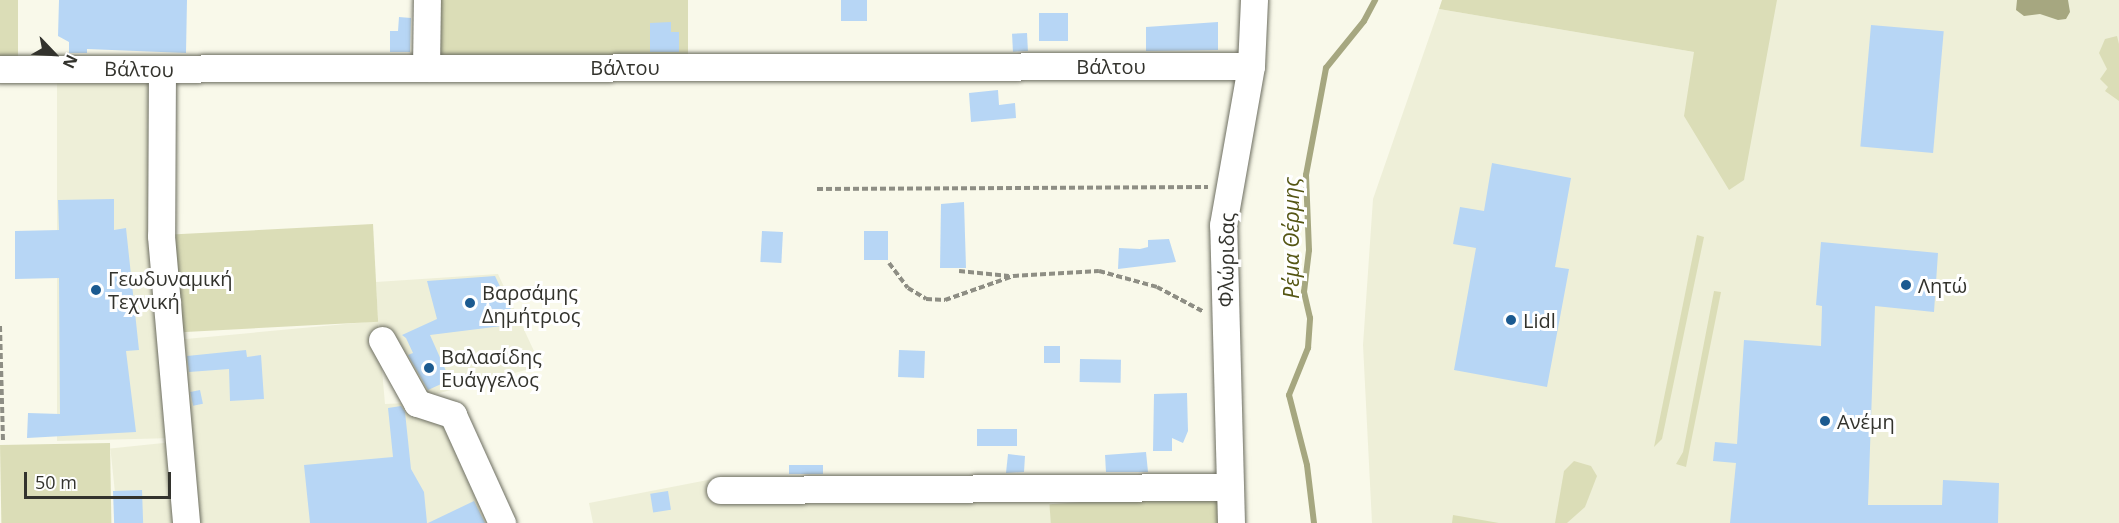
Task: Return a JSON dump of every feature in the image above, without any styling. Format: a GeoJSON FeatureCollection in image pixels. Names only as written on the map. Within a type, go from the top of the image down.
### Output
{"type":"FeatureCollection","features":[{"type":"Feature","properties":{"kind":"street"},"geometry":{"type":"LineString","coordinates":[[426,68],[427,0]]}},
{"type":"Feature","properties":{"kind":"street","name":"Φλώριδας"},"geometry":{"type":"LineString","coordinates":[[1231,523],[1228,487],[1223,225],[1251,66],[1254,0]]}},
{"type":"Feature","properties":{"kind":"street","name":"Βάλτου"},"geometry":{"type":"LineString","coordinates":[[0,69],[1251,66]]}},
{"type":"Feature","properties":{"kind":"street"},"geometry":{"type":"LineString","coordinates":[[162,70],[160,236],[186,523]]}},
{"type":"Feature","properties":{"kind":"street"},"geometry":{"type":"LineString","coordinates":[[382,340],[417,403],[453,415],[502,523]]}},
{"type":"Feature","properties":{"kind":"street"},"geometry":{"type":"LineString","coordinates":[[720,490],[1228,487]]}},
{"type":"Feature","properties":{"kind":"path"},"geometry":{"type":"LineString","coordinates":[[817,189],[1229,187]]}},
{"type":"Feature","properties":{"kind":"path"},"geometry":{"type":"LineString","coordinates":[[890,263],[908,288],[926,299],[945,300],[1013,276]]}},
{"type":"Feature","properties":{"kind":"path"},"geometry":{"type":"LineString","coordinates":[[959,271],[1013,276],[1099,271],[1130,277],[1181,298],[1225,325]]}},
{"type":"Feature","properties":{"kind":"path"},"geometry":{"type":"LineString","coordinates":[[0,326],[3,441]]}},
{"type":"Feature","properties":{"kind":"shaded area"},"geometry":{"type":"Polygon","coordinates":[[[0,0],[18,0],[18,61],[0,61],[0,0]]]}},
{"type":"Feature","properties":{"kind":"shaded area"},"geometry":{"type":"Polygon","coordinates":[[[437,0],[688,0],[688,60],[437,60],[437,0]]]}},
{"type":"Feature","properties":{"kind":"shaded area"},"geometry":{"type":"Polygon","coordinates":[[[1442,0],[1777,0],[1744,180],[1729,190],[1684,116],[1694,52],[1439,9],[1442,0]]]}},
{"type":"Feature","properties":{"kind":"shaded area"},"geometry":{"type":"Polygon","coordinates":[[[1768,0],[2119,0],[2119,523],[1372,523],[1363,345],[1373,199],[1439,9],[1694,52],[1768,0]]]}},
{"type":"Feature","properties":{"kind":"shaded area"},"geometry":{"type":"Polygon","coordinates":[[[2017,0],[2068,0],[2070,12],[2066,19],[2058,20],[2040,14],[2024,16],[2016,10],[2017,0]]]}},
{"type":"Feature","properties":{"kind":"shaded area"},"geometry":{"type":"Polygon","coordinates":[[[2117,36],[2119,101],[2105,91],[2108,87],[2100,79],[2107,69],[2099,53],[2105,39],[2117,36]]]}},
{"type":"Feature","properties":{"kind":"shaded area"},"geometry":{"type":"Polygon","coordinates":[[[57,73],[156,76],[174,438],[57,441],[57,73]]]}},
{"type":"Feature","properties":{"kind":"shaded area"},"geometry":{"type":"Polygon","coordinates":[[[373,224],[378,322],[171,333],[166,235],[373,224]]]}},
{"type":"Feature","properties":{"kind":"shaded area"},"geometry":{"type":"Polygon","coordinates":[[[1697,235],[1704,237],[1662,439],[1654,447],[1697,235]]]}},
{"type":"Feature","properties":{"kind":"shaded area"},"geometry":{"type":"Polygon","coordinates":[[[498,274],[541,366],[421,398],[378,324],[385,404],[407,403],[446,417],[495,523],[191,523],[175,340],[378,321],[376,282],[498,274]]]}},
{"type":"Feature","properties":{"kind":"shaded area"},"geometry":{"type":"Polygon","coordinates":[[[1714,291],[1721,292],[1686,467],[1676,464],[1683,452],[1714,291]]]}},
{"type":"Feature","properties":{"kind":"shaded area"},"geometry":{"type":"Polygon","coordinates":[[[173,442],[181,523],[118,523],[110,449],[173,442]]]}},
{"type":"Feature","properties":{"kind":"shaded area"},"geometry":{"type":"Polygon","coordinates":[[[110,443],[111,523],[1,523],[0,445],[110,443]]]}},
{"type":"Feature","properties":{"kind":"shaded area"},"geometry":{"type":"Polygon","coordinates":[[[1574,461],[1591,466],[1597,476],[1585,507],[1567,523],[1555,523],[1564,471],[1574,461]]]}},
{"type":"Feature","properties":{"kind":"shaded area"},"geometry":{"type":"Polygon","coordinates":[[[713,479],[1049,495],[1051,523],[593,523],[589,503],[713,479]]]}},
{"type":"Feature","properties":{"kind":"shaded area"},"geometry":{"type":"Polygon","coordinates":[[[1223,492],[1225,523],[1051,523],[1049,504],[1223,492]]]}},
{"type":"Feature","properties":{"kind":"shaded area"},"geometry":{"type":"Polygon","coordinates":[[[1453,515],[1499,523],[1452,523],[1453,515]]]}},
{"type":"Feature","properties":{"kind":"building"},"geometry":{"type":"Polygon","coordinates":[[[59,0],[187,0],[186,53],[87,49],[87,53],[69,53],[69,42],[58,36],[59,0]]]}},
{"type":"Feature","properties":{"kind":"building"},"geometry":{"type":"Polygon","coordinates":[[[841,0],[867,0],[867,21],[841,21],[841,0]]]}},
{"type":"Feature","properties":{"kind":"building"},"geometry":{"type":"Polygon","coordinates":[[[1039,13],[1068,13],[1068,41],[1039,41],[1039,13]]]}},
{"type":"Feature","properties":{"kind":"building"},"geometry":{"type":"Polygon","coordinates":[[[399,17],[411,18],[410,52],[390,52],[390,31],[398,31],[399,17]]]}},
{"type":"Feature","properties":{"kind":"building"},"geometry":{"type":"Polygon","coordinates":[[[671,22],[671,32],[679,32],[679,52],[650,52],[650,23],[671,22]]]}},
{"type":"Feature","properties":{"kind":"building"},"geometry":{"type":"Polygon","coordinates":[[[1218,22],[1218,50],[1146,51],[1146,27],[1218,22]]]}},
{"type":"Feature","properties":{"kind":"building"},"geometry":{"type":"Polygon","coordinates":[[[1871,25],[1944,31],[1933,153],[1860,147],[1871,25]]]}},
{"type":"Feature","properties":{"kind":"building"},"geometry":{"type":"Polygon","coordinates":[[[1027,33],[1028,51],[1013,52],[1012,34],[1027,33]]]}},
{"type":"Feature","properties":{"kind":"building"},"geometry":{"type":"Polygon","coordinates":[[[998,90],[999,105],[1015,103],[1016,118],[971,122],[969,93],[998,90]]]}},
{"type":"Feature","properties":{"kind":"building","name":"Lidl"},"geometry":{"type":"Polygon","coordinates":[[[1492,163],[1571,178],[1555,267],[1569,269],[1547,387],[1454,370],[1476,248],[1453,244],[1460,207],[1484,211],[1492,163]]]}},
{"type":"Feature","properties":{"kind":"building","name":"Γεωδυναμική Τεχνική"},"geometry":{"type":"Polygon","coordinates":[[[114,199],[114,230],[126,228],[139,350],[126,351],[136,432],[27,438],[28,413],[60,414],[59,278],[15,279],[15,231],[59,230],[58,200],[114,199]]]}},
{"type":"Feature","properties":{"kind":"building"},"geometry":{"type":"Polygon","coordinates":[[[964,202],[966,268],[940,268],[941,204],[964,202]]]}},
{"type":"Feature","properties":{"kind":"building"},"geometry":{"type":"Polygon","coordinates":[[[762,231],[783,232],[781,263],[760,262],[762,231]]]}},
{"type":"Feature","properties":{"kind":"building"},"geometry":{"type":"Polygon","coordinates":[[[864,231],[888,231],[888,260],[864,260],[864,231]]]}},
{"type":"Feature","properties":{"kind":"building"},"geometry":{"type":"Polygon","coordinates":[[[1169,239],[1176,262],[1118,269],[1119,248],[1140,249],[1148,247],[1148,240],[1169,239]]]}},
{"type":"Feature","properties":{"kind":"building"},"geometry":{"type":"Polygon","coordinates":[[[1821,242],[1938,253],[1934,312],[1875,306],[1868,505],[1942,505],[1943,480],[1999,483],[1998,523],[1730,523],[1736,463],[1713,461],[1715,442],[1737,444],[1744,340],[1821,346],[1822,306],[1816,305],[1821,242]]]}},
{"type":"Feature","properties":{"kind":"building","name":"Βαρσάμης Δημήτριος"},"geometry":{"type":"Polygon","coordinates":[[[495,276],[518,324],[430,335],[450,380],[428,390],[408,355],[413,353],[406,338],[402,335],[437,319],[427,281],[495,276]]]}},
{"type":"Feature","properties":{"kind":"building"},"geometry":{"type":"Polygon","coordinates":[[[1044,346],[1060,346],[1060,363],[1044,363],[1044,346]]]}},
{"type":"Feature","properties":{"kind":"building"},"geometry":{"type":"Polygon","coordinates":[[[246,350],[247,357],[261,355],[264,399],[230,401],[229,369],[189,372],[187,356],[246,350]]]}},
{"type":"Feature","properties":{"kind":"building"},"geometry":{"type":"Polygon","coordinates":[[[899,350],[925,351],[924,378],[898,377],[899,350]]]}},
{"type":"Feature","properties":{"kind":"building"},"geometry":{"type":"Polygon","coordinates":[[[1080,359],[1121,360],[1121,383],[1080,382],[1080,359]]]}},
{"type":"Feature","properties":{"kind":"building"},"geometry":{"type":"Polygon","coordinates":[[[200,390],[203,404],[193,406],[190,392],[200,390]]]}},
{"type":"Feature","properties":{"kind":"building"},"geometry":{"type":"Polygon","coordinates":[[[1187,393],[1188,431],[1183,443],[1172,438],[1172,451],[1153,451],[1154,394],[1187,393]]]}},
{"type":"Feature","properties":{"kind":"building"},"geometry":{"type":"Polygon","coordinates":[[[401,406],[405,412],[411,469],[424,492],[427,523],[310,523],[304,465],[393,457],[388,408],[401,406]]]}},
{"type":"Feature","properties":{"kind":"building"},"geometry":{"type":"Polygon","coordinates":[[[977,429],[1017,429],[1017,446],[977,446],[977,429]]]}},
{"type":"Feature","properties":{"kind":"building"},"geometry":{"type":"Polygon","coordinates":[[[1146,452],[1148,472],[1106,472],[1105,455],[1146,452]]]}},
{"type":"Feature","properties":{"kind":"building"},"geometry":{"type":"Polygon","coordinates":[[[1008,454],[1025,456],[1024,472],[1006,473],[1008,454]]]}},
{"type":"Feature","properties":{"kind":"building"},"geometry":{"type":"Polygon","coordinates":[[[789,465],[823,465],[823,474],[789,474],[789,465]]]}},
{"type":"Feature","properties":{"kind":"building"},"geometry":{"type":"Polygon","coordinates":[[[142,490],[143,523],[114,523],[113,491],[142,490]]]}},
{"type":"Feature","properties":{"kind":"building"},"geometry":{"type":"Polygon","coordinates":[[[668,491],[671,510],[653,513],[650,494],[668,491]]]}},
{"type":"Feature","properties":{"kind":"building"},"geometry":{"type":"Polygon","coordinates":[[[474,501],[485,523],[428,523],[474,501]]]}},
{"type":"Feature","properties":{"kind":"waterway","name":"Ρέμα Θέρμης"},"geometry":{"type":"LineString","coordinates":[[1314,523],[1307,465],[1289,395],[1308,348],[1310,318],[1304,292],[1309,250],[1306,175],[1326,68],[1364,21],[1375,0]]}},
{"type":"Feature","properties":{"kind":"place","name":"Λητώ"},"geometry":{"type":"Point","coordinates":[1906,285]}},
{"type":"Feature","properties":{"kind":"place","name":"Γεωδυναμική Τεχνική"},"geometry":{"type":"Point","coordinates":[96,290]}},
{"type":"Feature","properties":{"kind":"place","name":"Βαρσάμης Δημήτριος"},"geometry":{"type":"Point","coordinates":[470,303]}},
{"type":"Feature","properties":{"kind":"place","name":"Lidl"},"geometry":{"type":"Point","coordinates":[1511,320]}},
{"type":"Feature","properties":{"kind":"place","name":"Βαλασίδης Ευάγγελος"},"geometry":{"type":"Point","coordinates":[429,368]}},
{"type":"Feature","properties":{"kind":"place","name":"Ανέμη"},"geometry":{"type":"Point","coordinates":[1825,421]}}]}
